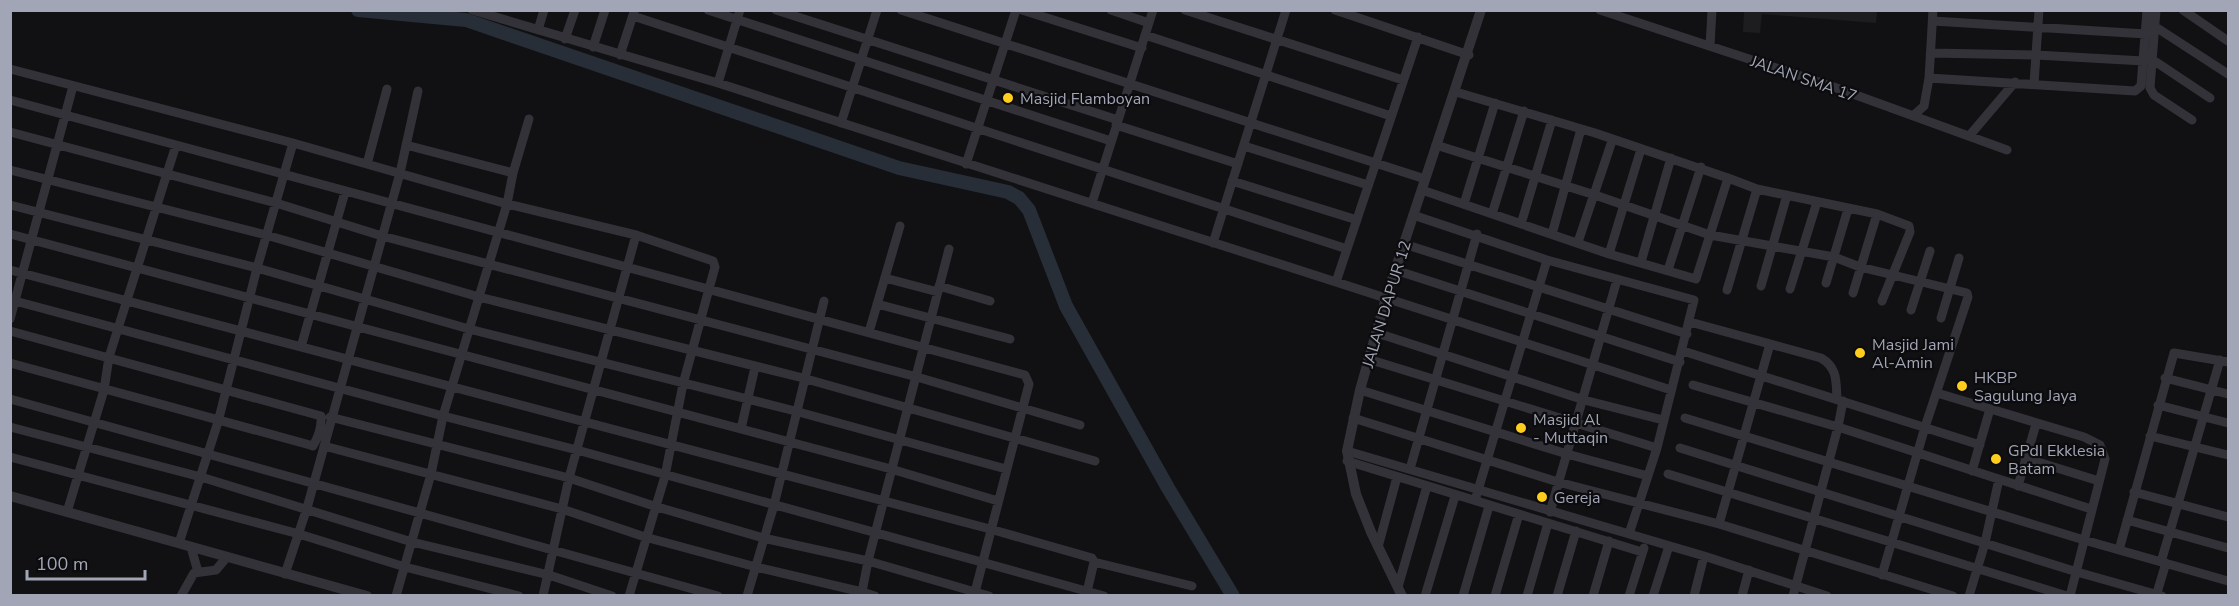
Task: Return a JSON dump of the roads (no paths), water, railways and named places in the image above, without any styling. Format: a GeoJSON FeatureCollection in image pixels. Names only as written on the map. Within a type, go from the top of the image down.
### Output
{"type":"FeatureCollection","features":[{"type":"Feature","properties":{"kind":"street"},"geometry":{"type":"LineString","coordinates":[[508,22],[512,10]]}},
{"type":"Feature","properties":{"kind":"street"},"geometry":{"type":"LineString","coordinates":[[538,30],[544,10]]}},
{"type":"Feature","properties":{"kind":"street"},"geometry":{"type":"LineString","coordinates":[[566,39],[575,10]]}},
{"type":"Feature","properties":{"kind":"street"},"geometry":{"type":"LineString","coordinates":[[592,47],[605,10]]}},
{"type":"Feature","properties":{"kind":"street"},"geometry":{"type":"LineString","coordinates":[[708,10],[739,15],[861,60],[1112,141]]}},
{"type":"Feature","properties":{"kind":"street"},"geometry":{"type":"LineString","coordinates":[[776,10],[992,80],[1238,164]]}},
{"type":"Feature","properties":{"kind":"street"},"geometry":{"type":"LineString","coordinates":[[841,123],[877,10]]}},
{"type":"Feature","properties":{"kind":"street"},"geometry":{"type":"LineString","coordinates":[[901,10],[1425,179]]}},
{"type":"Feature","properties":{"kind":"street"},"geometry":{"type":"LineString","coordinates":[[966,164],[1016,10]]}},
{"type":"Feature","properties":{"kind":"street"},"geometry":{"type":"LineString","coordinates":[[1023,10],[1142,48]]}},
{"type":"Feature","properties":{"kind":"street"},"geometry":{"type":"LineString","coordinates":[[1111,10],[1149,23]]}},
{"type":"Feature","properties":{"kind":"street"},"geometry":{"type":"LineString","coordinates":[[1092,203],[1153,10]]}},
{"type":"Feature","properties":{"kind":"street"},"geometry":{"type":"LineString","coordinates":[[1185,10],[1403,80]]}},
{"type":"Feature","properties":{"kind":"street"},"geometry":{"type":"LineString","coordinates":[[1213,243],[1286,10]]}},
{"type":"Feature","properties":{"kind":"street"},"geometry":{"type":"LineString","coordinates":[[1335,10],[1469,55]]}},
{"type":"Feature","properties":{"kind":"street","name":"JALAN DAPUR 12"},"geometry":{"type":"LineString","coordinates":[[1403,593],[1378,547],[1356,494],[1347,456],[1353,418],[1386,298],[1436,146],[1469,55],[1481,10]]}},
{"type":"Feature","properties":{"kind":"street","name":"JALAN SMA 17"},"geometry":{"type":"LineString","coordinates":[[1600,10],[1914,115],[2007,150]]}},
{"type":"Feature","properties":{"kind":"street"},"geometry":{"type":"LineString","coordinates":[[1710,46],[1712,10]]}},
{"type":"Feature","properties":{"kind":"street"},"geometry":{"type":"LineString","coordinates":[[1914,115],[1924,106],[1929,78],[1933,10]]}},
{"type":"Feature","properties":{"kind":"street"},"geometry":{"type":"LineString","coordinates":[[2034,84],[2039,10]]}},
{"type":"Feature","properties":{"kind":"street"},"geometry":{"type":"LineString","coordinates":[[1929,78],[2015,82],[2135,92],[2141,86],[2147,58],[2151,24],[2147,10]]}},
{"type":"Feature","properties":{"kind":"street"},"geometry":{"type":"LineString","coordinates":[[2156,10],[2146,34],[2152,92],[2192,120]]}},
{"type":"Feature","properties":{"kind":"street"},"geometry":{"type":"LineString","coordinates":[[2183,10],[2229,41]]}},
{"type":"Feature","properties":{"kind":"street"},"geometry":{"type":"LineString","coordinates":[[479,12],[841,123],[1671,390]]}},
{"type":"Feature","properties":{"kind":"street"},"geometry":{"type":"LineString","coordinates":[[620,55],[634,13],[729,47],[1347,249]]}},
{"type":"Feature","properties":{"kind":"street"},"geometry":{"type":"LineString","coordinates":[[718,84],[739,15]]}},
{"type":"Feature","properties":{"kind":"street"},"geometry":{"type":"LineString","coordinates":[[1934,21],[2146,34]]}},
{"type":"Feature","properties":{"kind":"street"},"geometry":{"type":"LineString","coordinates":[[2151,24],[2229,74]]}},
{"type":"Feature","properties":{"kind":"street"},"geometry":{"type":"LineString","coordinates":[[1145,35],[1391,116]]}},
{"type":"Feature","properties":{"kind":"street"},"geometry":{"type":"LineString","coordinates":[[1336,282],[1418,37]]}},
{"type":"Feature","properties":{"kind":"street"},"geometry":{"type":"LineString","coordinates":[[1930,53],[2147,58],[2210,98]]}},
{"type":"Feature","properties":{"kind":"street"},"geometry":{"type":"LineString","coordinates":[[10,69],[293,143],[507,204],[636,235],[713,261],[715,267],[683,384],[665,476],[634,571],[629,596]]}},
{"type":"Feature","properties":{"kind":"street"},"geometry":{"type":"LineString","coordinates":[[1970,135],[2015,82]]}},
{"type":"Feature","properties":{"kind":"street"},"geometry":{"type":"LineString","coordinates":[[10,318],[73,86]]}},
{"type":"Feature","properties":{"kind":"street"},"geometry":{"type":"LineString","coordinates":[[367,164],[387,89]]}},
{"type":"Feature","properties":{"kind":"street"},"geometry":{"type":"LineString","coordinates":[[285,574],[307,508],[338,388],[400,173],[418,91]]}},
{"type":"Feature","properties":{"kind":"street"},"geometry":{"type":"LineString","coordinates":[[1456,92],[1701,167],[1757,189],[1877,214],[1909,226],[1910,232],[1882,301]]}},
{"type":"Feature","properties":{"kind":"street"},"geometry":{"type":"LineString","coordinates":[[10,100],[1025,375],[1029,384],[975,593]]}},
{"type":"Feature","properties":{"kind":"street"},"geometry":{"type":"LineString","coordinates":[[1464,204],[1495,103]]}},
{"type":"Feature","properties":{"kind":"street"},"geometry":{"type":"LineString","coordinates":[[1492,214],[1524,111]]}},
{"type":"Feature","properties":{"kind":"street"},"geometry":{"type":"LineString","coordinates":[[396,596],[431,474],[443,416],[507,204],[513,173],[529,119]]}},
{"type":"Feature","properties":{"kind":"street"},"geometry":{"type":"LineString","coordinates":[[1521,224],[1552,120]]}},
{"type":"Feature","properties":{"kind":"street"},"geometry":{"type":"LineString","coordinates":[[1552,234],[1581,129]]}},
{"type":"Feature","properties":{"kind":"street"},"geometry":{"type":"LineString","coordinates":[[10,132],[166,176],[276,203],[382,236],[488,265],[619,297],[917,377],[1080,425]]}},
{"type":"Feature","properties":{"kind":"street"},"geometry":{"type":"LineString","coordinates":[[1578,242],[1612,141]]}},
{"type":"Feature","properties":{"kind":"street"},"geometry":{"type":"LineString","coordinates":[[179,543],[218,422],[257,268],[293,143]]}},
{"type":"Feature","properties":{"kind":"street"},"geometry":{"type":"LineString","coordinates":[[67,512],[104,390],[109,357],[176,145]]}},
{"type":"Feature","properties":{"kind":"street"},"geometry":{"type":"LineString","coordinates":[[406,145],[513,173]]}},
{"type":"Feature","properties":{"kind":"street"},"geometry":{"type":"LineString","coordinates":[[1244,146],[1368,185]]}},
{"type":"Feature","properties":{"kind":"street"},"geometry":{"type":"LineString","coordinates":[[1436,146],[1595,195],[1710,235],[1834,257],[1860,267],[1967,293],[1968,297],[1925,427],[1882,575]]}},
{"type":"Feature","properties":{"kind":"street"},"geometry":{"type":"LineString","coordinates":[[1609,254],[1641,149]]}},
{"type":"Feature","properties":{"kind":"street"},"geometry":{"type":"LineString","coordinates":[[1641,262],[1671,158]]}},
{"type":"Feature","properties":{"kind":"street"},"geometry":{"type":"LineString","coordinates":[[1668,270],[1701,167]]}},
{"type":"Feature","properties":{"kind":"street"},"geometry":{"type":"LineString","coordinates":[[10,170],[156,209],[266,235],[479,297],[803,378],[908,410],[1095,461]]}},
{"type":"Feature","properties":{"kind":"street"},"geometry":{"type":"LineString","coordinates":[[1422,190],[1609,254],[1696,279],[1728,178]]}},
{"type":"Feature","properties":{"kind":"street"},"geometry":{"type":"LineString","coordinates":[[1232,181],[1356,220]]}},
{"type":"Feature","properties":{"kind":"street"},"geometry":{"type":"LineString","coordinates":[[1727,290],[1757,189]]}},
{"type":"Feature","properties":{"kind":"street"},"geometry":{"type":"LineString","coordinates":[[301,347],[345,192]]}},
{"type":"Feature","properties":{"kind":"street"},"geometry":{"type":"LineString","coordinates":[[1761,286],[1787,195]]}},
{"type":"Feature","properties":{"kind":"street"},"geometry":{"type":"LineString","coordinates":[[1790,289],[1817,202]]}},
{"type":"Feature","properties":{"kind":"street"},"geometry":{"type":"LineString","coordinates":[[10,205],[257,268],[469,329],[795,411],[1006,469]]}},
{"type":"Feature","properties":{"kind":"street"},"geometry":{"type":"LineString","coordinates":[[1826,283],[1848,209]]}},
{"type":"Feature","properties":{"kind":"street"},"geometry":{"type":"LineString","coordinates":[[1853,293],[1877,214]]}},
{"type":"Feature","properties":{"kind":"street"},"geometry":{"type":"LineString","coordinates":[[1413,215],[1477,234],[1546,260],[1694,300],[1680,362],[1629,534]]}},
{"type":"Feature","properties":{"kind":"street"},"geometry":{"type":"LineString","coordinates":[[869,332],[900,226]]}},
{"type":"Feature","properties":{"kind":"street"},"geometry":{"type":"LineString","coordinates":[[10,234],[788,441],[998,501]]}},
{"type":"Feature","properties":{"kind":"street"},"geometry":{"type":"LineString","coordinates":[[1410,470],[1477,234]]}},
{"type":"Feature","properties":{"kind":"street"},"geometry":{"type":"LineString","coordinates":[[543,596],[569,478],[636,235]]}},
{"type":"Feature","properties":{"kind":"street"},"geometry":{"type":"LineString","coordinates":[[1404,244],[1687,334]]}},
{"type":"Feature","properties":{"kind":"street"},"geometry":{"type":"LineString","coordinates":[[862,594],[874,533],[949,249]]}},
{"type":"Feature","properties":{"kind":"street"},"geometry":{"type":"LineString","coordinates":[[1911,310],[1930,251]]}},
{"type":"Feature","properties":{"kind":"street"},"geometry":{"type":"LineString","coordinates":[[1941,318],[1959,258]]}},
{"type":"Feature","properties":{"kind":"street"},"geometry":{"type":"LineString","coordinates":[[1475,502],[1546,260]]}},
{"type":"Feature","properties":{"kind":"street"},"geometry":{"type":"LineString","coordinates":[[10,270],[990,529],[1092,558],[1094,562],[1192,586]]}},
{"type":"Feature","properties":{"kind":"street"},"geometry":{"type":"LineString","coordinates":[[1395,270],[1680,362]]}},
{"type":"Feature","properties":{"kind":"street"},"geometry":{"type":"LineString","coordinates":[[885,278],[990,301]]}},
{"type":"Feature","properties":{"kind":"street"},"geometry":{"type":"LineString","coordinates":[[1550,512],[1617,280]]}},
{"type":"Feature","properties":{"kind":"street"},"geometry":{"type":"LineString","coordinates":[[15,301],[577,450],[1086,593],[1104,596]]}},
{"type":"Feature","properties":{"kind":"street"},"geometry":{"type":"LineString","coordinates":[[747,596],[774,505],[810,349],[824,301]]}},
{"type":"Feature","properties":{"kind":"street"},"geometry":{"type":"LineString","coordinates":[[877,304],[1010,339]]}},
{"type":"Feature","properties":{"kind":"street"},"geometry":{"type":"LineString","coordinates":[[1690,322],[1826,361],[1836,374],[1840,400],[1839,427],[1794,591]]}},
{"type":"Feature","properties":{"kind":"street"},"geometry":{"type":"LineString","coordinates":[[10,331],[227,388],[321,416],[319,437],[313,446],[310,446],[10,363]]}},
{"type":"Feature","properties":{"kind":"street"},"geometry":{"type":"LineString","coordinates":[[1377,333],[1584,399],[1663,420]]}},
{"type":"Feature","properties":{"kind":"street"},"geometry":{"type":"LineString","coordinates":[[1719,524],[1770,344]]}},
{"type":"Feature","properties":{"kind":"street"},"geometry":{"type":"LineString","coordinates":[[1683,351],[1980,445]]}},
{"type":"Feature","properties":{"kind":"street"},"geometry":{"type":"LineString","coordinates":[[1680,448],[2077,572],[2158,595],[2169,531],[2211,390],[2224,361],[2177,351],[2170,359],[2119,550]]}},
{"type":"Feature","properties":{"kind":"street"},"geometry":{"type":"LineString","coordinates":[[1368,359],[1575,425],[1656,448]]}},
{"type":"Feature","properties":{"kind":"street"},"geometry":{"type":"LineString","coordinates":[[741,429],[755,367]]}},
{"type":"Feature","properties":{"kind":"street"},"geometry":{"type":"LineString","coordinates":[[2165,378],[2229,394]]}},
{"type":"Feature","properties":{"kind":"street"},"geometry":{"type":"LineString","coordinates":[[1693,385],[1839,427],[2091,509]]}},
{"type":"Feature","properties":{"kind":"street"},"geometry":{"type":"LineString","coordinates":[[1360,390],[1567,454],[1648,476]]}},
{"type":"Feature","properties":{"kind":"street"},"geometry":{"type":"LineString","coordinates":[[1668,474],[2068,596],[2077,572],[2105,459],[2100,445],[2084,437],[1937,393]]}},
{"type":"Feature","properties":{"kind":"street"},"geometry":{"type":"LineString","coordinates":[[10,399],[553,548],[718,596]]}},
{"type":"Feature","properties":{"kind":"street"},"geometry":{"type":"LineString","coordinates":[[2158,405],[2229,423]]}},
{"type":"Feature","properties":{"kind":"street"},"geometry":{"type":"LineString","coordinates":[[1972,471],[1990,410]]}},
{"type":"Feature","properties":{"kind":"street"},"geometry":{"type":"LineString","coordinates":[[330,417],[569,478],[763,538],[868,561],[989,596]]}},
{"type":"Feature","properties":{"kind":"street"},"geometry":{"type":"LineString","coordinates":[[1353,418],[1558,482],[1719,524],[1937,593],[1953,596]]}},
{"type":"Feature","properties":{"kind":"street"},"geometry":{"type":"LineString","coordinates":[[1685,418],[2084,540],[2229,581]]}},
{"type":"Feature","properties":{"kind":"street"},"geometry":{"type":"LineString","coordinates":[[2018,486],[2036,424]]}},
{"type":"Feature","properties":{"kind":"street"},"geometry":{"type":"LineString","coordinates":[[10,427],[201,477],[412,542],[549,575],[612,596]]}},
{"type":"Feature","properties":{"kind":"street"},"geometry":{"type":"LineString","coordinates":[[2150,436],[2229,455]]}},
{"type":"Feature","properties":{"kind":"street"},"geometry":{"type":"LineString","coordinates":[[324,446],[562,509],[645,537],[875,596]]}},
{"type":"Feature","properties":{"kind":"street"},"geometry":{"type":"LineString","coordinates":[[1347,456],[1410,470],[1704,556],[1749,570],[1794,591],[1827,596]]}},
{"type":"Feature","properties":{"kind":"street"},"geometry":{"type":"LineString","coordinates":[[1347,456],[1397,477],[1455,496],[1642,552]]}},
{"type":"Feature","properties":{"kind":"street"},"geometry":{"type":"LineString","coordinates":[[10,457],[299,534],[405,567],[519,596]]}},
{"type":"Feature","properties":{"kind":"street"},"geometry":{"type":"LineString","coordinates":[[2025,459],[2099,481]]}},
{"type":"Feature","properties":{"kind":"street"},"geometry":{"type":"LineString","coordinates":[[1378,547],[1397,477]]}},
{"type":"Feature","properties":{"kind":"street"},"geometry":{"type":"LineString","coordinates":[[1969,596],[1985,543],[1999,479]]}},
{"type":"Feature","properties":{"kind":"street"},"geometry":{"type":"LineString","coordinates":[[1403,593],[1427,486]]}},
{"type":"Feature","properties":{"kind":"street"},"geometry":{"type":"LineString","coordinates":[[2134,492],[2229,517]]}},
{"type":"Feature","properties":{"kind":"street"},"geometry":{"type":"LineString","coordinates":[[10,496],[368,596]]}},
{"type":"Feature","properties":{"kind":"street"},"geometry":{"type":"LineString","coordinates":[[1425,596],[1455,496]]}},
{"type":"Feature","properties":{"kind":"street"},"geometry":{"type":"LineString","coordinates":[[1463,596],[1489,506]]}},
{"type":"Feature","properties":{"kind":"street"},"geometry":{"type":"LineString","coordinates":[[1495,596],[1519,514]]}},
{"type":"Feature","properties":{"kind":"street"},"geometry":{"type":"LineString","coordinates":[[2127,520],[2229,548]]}},
{"type":"Feature","properties":{"kind":"street"},"geometry":{"type":"LineString","coordinates":[[1527,596],[1548,524]]}},
{"type":"Feature","properties":{"kind":"street"},"geometry":{"type":"LineString","coordinates":[[1557,596],[1576,531]]}},
{"type":"Feature","properties":{"kind":"street"},"geometry":{"type":"LineString","coordinates":[[1629,596],[1647,540]]}},
{"type":"Feature","properties":{"kind":"street"},"geometry":{"type":"LineString","coordinates":[[1593,596],[1609,541]]}},
{"type":"Feature","properties":{"kind":"street"},"geometry":{"type":"LineString","coordinates":[[1653,596],[1669,546]]}},
{"type":"Feature","properties":{"kind":"street"},"geometry":{"type":"LineString","coordinates":[[191,547],[198,572]]}},
{"type":"Feature","properties":{"kind":"street"},"geometry":{"type":"LineString","coordinates":[[1694,596],[1704,556]]}},
{"type":"Feature","properties":{"kind":"street"},"geometry":{"type":"LineString","coordinates":[[181,596],[188,580],[198,572],[216,570],[226,558]]}},
{"type":"Feature","properties":{"kind":"street"},"geometry":{"type":"LineString","coordinates":[[1086,593],[1094,562]]}},
{"type":"Feature","properties":{"kind":"street"},"geometry":{"type":"LineString","coordinates":[[1742,596],[1749,570]]}},
{"type":"Feature","properties":{"kind":"waterway"},"geometry":{"type":"LineString","coordinates":[[358,10],[466,20],[899,168],[1008,192],[1019,198],[1029,210],[1066,306],[1168,488],[1233,596]]}},
{"type":"Feature","properties":{"kind":"place","name":"Masjid Flamboyan"},"geometry":{"type":"Point","coordinates":[1008,98]}},
{"type":"Feature","properties":{"kind":"place","name":"Masjid Jami Al-Amin"},"geometry":{"type":"Point","coordinates":[1860,353]}},
{"type":"Feature","properties":{"kind":"place","name":"HKBP Sagulung Jaya"},"geometry":{"type":"Point","coordinates":[1962,386]}},
{"type":"Feature","properties":{"kind":"place","name":"Masjid Al - Muttaqin"},"geometry":{"type":"Point","coordinates":[1521,428]}},
{"type":"Feature","properties":{"kind":"place","name":"GPdI Ekklesia Batam"},"geometry":{"type":"Point","coordinates":[1996,459]}},
{"type":"Feature","properties":{"kind":"place","name":"Gereja"},"geometry":{"type":"Point","coordinates":[1542,497]}}]}
